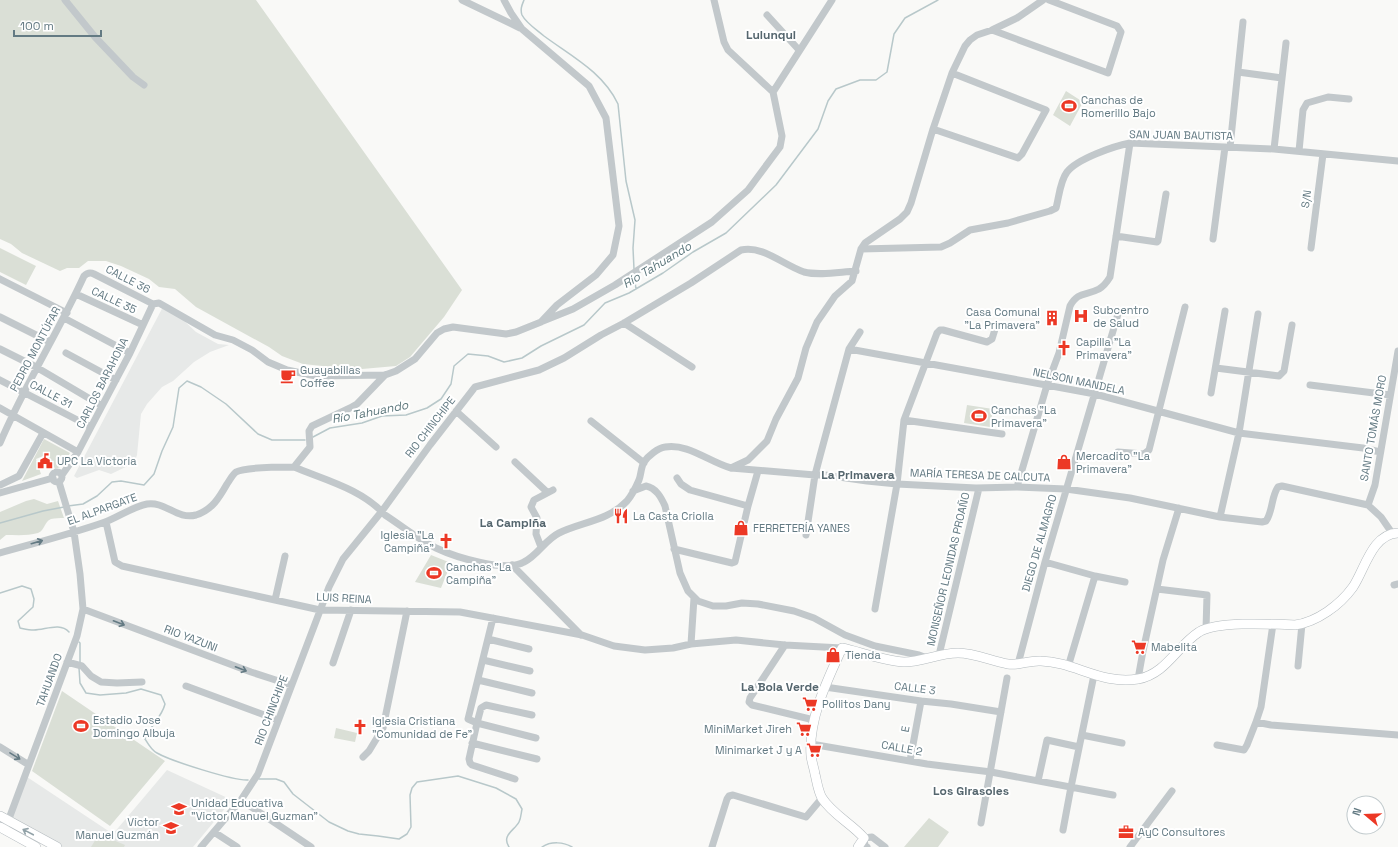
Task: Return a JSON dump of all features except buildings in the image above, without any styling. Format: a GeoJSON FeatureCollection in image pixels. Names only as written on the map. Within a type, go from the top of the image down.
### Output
{"type":"FeatureCollection","features":[{"type":"Feature","properties":{"kind":"main road"},"geometry":{"type":"LineString","coordinates":[[858,847],[866,843],[857,830],[831,808],[822,798],[812,761],[811,744],[814,720],[825,687],[842,648],[904,662],[939,655],[965,653],[1009,664],[1041,661],[1068,667],[1094,676],[1119,680],[1138,679],[1156,673],[1195,635],[1206,629],[1220,625],[1302,624],[1315,619],[1347,594],[1354,585],[1377,544],[1386,536],[1395,533]]}},
{"type":"Feature","properties":{"kind":"main road"},"geometry":{"type":"LineString","coordinates":[[0,816],[5,826],[36,847]]}},
{"type":"Feature","properties":{"kind":"main road"},"geometry":{"type":"LineString","coordinates":[[5,826],[57,847]]}},
{"type":"Feature","properties":{"kind":"street"},"geometry":{"type":"LineString","coordinates":[[65,0],[95,37],[133,77],[144,85]]}},
{"type":"Feature","properties":{"kind":"street"},"geometry":{"type":"LineString","coordinates":[[462,0],[522,29]]}},
{"type":"Feature","properties":{"kind":"street"},"geometry":{"type":"LineString","coordinates":[[504,0],[510,14],[522,29],[589,86],[606,118],[619,226],[613,256],[596,275],[557,304],[540,322]]}},
{"type":"Feature","properties":{"kind":"street"},"geometry":{"type":"LineString","coordinates":[[591,421],[644,463],[639,480],[633,492],[615,511],[598,519],[559,533],[549,539],[525,562],[519,565],[492,564],[453,555],[429,544],[390,519],[382,511],[361,496],[337,483],[294,467],[310,447],[310,428],[356,404],[385,374],[396,371],[415,359],[437,333],[444,329],[453,327],[506,334],[516,332],[573,308],[615,285],[712,222],[748,190],[780,147],[782,136],[773,92],[728,50],[724,42],[714,0]]}},
{"type":"Feature","properties":{"kind":"street"},"geometry":{"type":"LineString","coordinates":[[773,92],[832,0]]}},
{"type":"Feature","properties":{"kind":"street"},"geometry":{"type":"LineString","coordinates":[[731,468],[748,460],[767,441],[798,378],[806,348],[817,322],[835,296],[852,281],[861,249],[865,243],[900,219],[907,212],[952,73],[965,46],[977,35],[992,30],[1017,18],[1043,0]]}},
{"type":"Feature","properties":{"kind":"street"},"geometry":{"type":"LineString","coordinates":[[992,30],[1108,73],[1121,32],[1120,29],[1117,26],[1049,0]]}},
{"type":"Feature","properties":{"kind":"street"},"geometry":{"type":"LineString","coordinates":[[767,15],[799,50]]}},
{"type":"Feature","properties":{"kind":"street"},"geometry":{"type":"LineString","coordinates":[[1213,239],[1228,147],[1243,22]]}},
{"type":"Feature","properties":{"kind":"street"},"geometry":{"type":"LineString","coordinates":[[1274,149],[1286,43]]}},
{"type":"Feature","properties":{"kind":"street"},"geometry":{"type":"LineString","coordinates":[[1238,72],[1282,78]]}},
{"type":"Feature","properties":{"kind":"street"},"geometry":{"type":"LineString","coordinates":[[933,129],[1018,158],[1022,154],[1046,110],[952,73]]}},
{"type":"Feature","properties":{"kind":"street"},"geometry":{"type":"LineString","coordinates":[[1299,151],[1304,106],[1307,103],[1328,96],[1349,99]]}},
{"type":"Feature","properties":{"kind":"street"},"geometry":{"type":"LineString","coordinates":[[1017,487],[1073,299],[1079,295],[1098,290],[1105,285],[1110,277],[1130,143]]}},
{"type":"Feature","properties":{"kind":"street","name":"SAN JUAN BAUTISTA"},"geometry":{"type":"LineString","coordinates":[[861,249],[941,247],[970,230],[1008,223],[1050,211],[1056,208],[1064,177],[1070,168],[1106,150],[1130,143],[1274,149],[1398,161]]}},
{"type":"Feature","properties":{"kind":"street","name":"S/N"},"geometry":{"type":"LineString","coordinates":[[1311,248],[1323,154]]}},
{"type":"Feature","properties":{"kind":"street"},"geometry":{"type":"LineString","coordinates":[[1116,236],[1157,242],[1166,194]]}},
{"type":"Feature","properties":{"kind":"street","name":"RIO CHINCHIPE"},"geometry":{"type":"LineString","coordinates":[[202,847],[241,800],[258,774],[329,587],[343,559],[382,511],[406,476],[475,387],[539,370],[564,358],[691,283],[741,250],[748,248],[756,249],[804,272],[822,273],[856,271]]}},
{"type":"Feature","properties":{"kind":"street","name":"PEDRO MONTÚFAR"},"geometry":{"type":"LineString","coordinates":[[0,443],[12,414],[36,367],[65,316],[84,276],[91,273],[94,274]]}},
{"type":"Feature","properties":{"kind":"street","name":"CALLE 36"},"geometry":{"type":"LineString","coordinates":[[94,274],[156,304],[214,335],[233,340],[252,350],[268,362],[287,370],[316,376],[385,374]]}},
{"type":"Feature","properties":{"kind":"street"},"geometry":{"type":"LineString","coordinates":[[0,278],[130,354]]}},
{"type":"Feature","properties":{"kind":"street","name":"CALLE 35"},"geometry":{"type":"LineString","coordinates":[[76,294],[143,325]]}},
{"type":"Feature","properties":{"kind":"street","name":"CARLOS BARAHONA"},"geometry":{"type":"LineString","coordinates":[[58,478],[78,452],[130,354],[143,325],[156,304]]}},
{"type":"Feature","properties":{"kind":"street"},"geometry":{"type":"LineString","coordinates":[[1118,452],[1147,453],[1185,307]]}},
{"type":"Feature","properties":{"kind":"street"},"geometry":{"type":"LineString","coordinates":[[1211,393],[1225,311]]}},
{"type":"Feature","properties":{"kind":"street","name":"DIEGO DE ALMAGRO"},"geometry":{"type":"LineString","coordinates":[[1018,664],[1045,562],[1118,314]]}},
{"type":"Feature","properties":{"kind":"street"},"geometry":{"type":"LineString","coordinates":[[1220,517],[1239,433],[1258,314]]}},
{"type":"Feature","properties":{"kind":"street"},"geometry":{"type":"LineString","coordinates":[[0,317],[50,342]]}},
{"type":"Feature","properties":{"kind":"street"},"geometry":{"type":"LineString","coordinates":[[624,323],[692,367]]}},
{"type":"Feature","properties":{"kind":"street"},"geometry":{"type":"LineString","coordinates":[[1216,368],[1279,376],[1284,371],[1292,325]]}},
{"type":"Feature","properties":{"kind":"street"},"geometry":{"type":"LineString","coordinates":[[875,609],[897,484],[904,420],[937,333],[940,330],[943,330],[987,342],[992,339],[996,326]]}},
{"type":"Feature","properties":{"kind":"street"},"geometry":{"type":"LineString","coordinates":[[806,535],[815,475],[849,350],[860,332]]}},
{"type":"Feature","properties":{"kind":"street"},"geometry":{"type":"LineString","coordinates":[[0,349],[36,367],[102,406]]}},
{"type":"Feature","properties":{"kind":"street","name":"NELSON MANDELA"},"geometry":{"type":"LineString","coordinates":[[849,350],[1095,394],[1239,433],[1362,448],[1380,452]]}},
{"type":"Feature","properties":{"kind":"street","name":"SANTO TOMÁS MORO"},"geometry":{"type":"LineString","coordinates":[[1368,505],[1374,485],[1390,394],[1395,385],[1397,352]]}},
{"type":"Feature","properties":{"kind":"street"},"geometry":{"type":"LineString","coordinates":[[66,354],[116,380]]}},
{"type":"Feature","properties":{"kind":"street","name":"CALLE 31"},"geometry":{"type":"LineString","coordinates":[[0,380],[91,428]]}},
{"type":"Feature","properties":{"kind":"street"},"geometry":{"type":"LineString","coordinates":[[1310,385],[1390,394]]}},
{"type":"Feature","properties":{"kind":"street"},"geometry":{"type":"LineString","coordinates":[[0,408],[78,452]]}},
{"type":"Feature","properties":{"kind":"street"},"geometry":{"type":"LineString","coordinates":[[456,411],[496,447]]}},
{"type":"Feature","properties":{"kind":"street"},"geometry":{"type":"LineString","coordinates":[[904,420],[1002,434]]}},
{"type":"Feature","properties":{"kind":"street"},"geometry":{"type":"LineString","coordinates":[[1,483],[19,476],[43,433]]}},
{"type":"Feature","properties":{"kind":"street","name":"MARÍA TERESA DE CALCUTA"},"geometry":{"type":"LineString","coordinates":[[644,463],[656,451],[664,447],[674,446],[687,449],[720,465],[731,468],[825,475],[897,484],[979,488],[1017,487],[1066,489],[1130,498],[1220,517],[1262,522],[1266,521],[1269,517],[1275,491],[1278,487],[1282,486],[1368,505]]}},
{"type":"Feature","properties":{"kind":"street"},"geometry":{"type":"LineString","coordinates":[[515,462],[550,491],[534,500],[531,507],[537,518],[536,534],[542,547]]}},
{"type":"Feature","properties":{"kind":"street","name":"EL ALPARGATE"},"geometry":{"type":"LineString","coordinates":[[0,553],[73,529],[106,522],[146,504],[162,505],[172,511],[185,515],[194,515],[209,509],[220,497],[230,479],[237,472],[245,470],[294,467]]}},
{"type":"Feature","properties":{"kind":"street"},"geometry":{"type":"LineString","coordinates":[[674,549],[732,563],[735,562],[758,471]]}},
{"type":"Feature","properties":{"kind":"street"},"geometry":{"type":"LineString","coordinates":[[0,493],[58,478]]}},
{"type":"Feature","properties":{"kind":"street","name":"TAHUANDO"},"geometry":{"type":"LineString","coordinates":[[5,826],[77,636],[83,610],[73,529],[58,478]]}},
{"type":"Feature","properties":{"kind":"street"},"geometry":{"type":"LineString","coordinates":[[677,478],[681,484],[690,490],[748,506]]}},
{"type":"Feature","properties":{"kind":"street"},"geometry":{"type":"LineString","coordinates":[[633,492],[646,486],[660,496],[665,506],[674,549],[685,584],[688,591],[694,598],[706,605],[726,606],[742,603],[758,604],[794,611],[814,618],[845,635],[875,646],[919,655],[926,658]]}},
{"type":"Feature","properties":{"kind":"street","name":"MONSEÑOR LEONIDAS PROAÑO"},"geometry":{"type":"LineString","coordinates":[[939,655],[979,488]]}},
{"type":"Feature","properties":{"kind":"street"},"geometry":{"type":"LineString","coordinates":[[1368,505],[1395,533]]}},
{"type":"Feature","properties":{"kind":"street"},"geometry":{"type":"LineString","coordinates":[[1138,679],[1163,560],[1179,508]]}},
{"type":"Feature","properties":{"kind":"street","name":"LUIS REINA"},"geometry":{"type":"LineString","coordinates":[[106,522],[115,562],[118,564],[320,610],[460,612],[582,636],[614,646],[645,650],[736,640],[785,645],[842,648]]}},
{"type":"Feature","properties":{"kind":"street"},"geometry":{"type":"LineString","coordinates":[[276,600],[285,556]]}},
{"type":"Feature","properties":{"kind":"street"},"geometry":{"type":"LineString","coordinates":[[1045,562],[1095,576],[1125,582]]}},
{"type":"Feature","properties":{"kind":"street"},"geometry":{"type":"LineString","coordinates":[[512,565],[582,636]]}},
{"type":"Feature","properties":{"kind":"street"},"geometry":{"type":"LineString","coordinates":[[1068,667],[1095,576]]}},
{"type":"Feature","properties":{"kind":"street"},"geometry":{"type":"LineString","coordinates":[[1157,589],[1207,596],[1206,629]]}},
{"type":"Feature","properties":{"kind":"street"},"geometry":{"type":"LineString","coordinates":[[691,644],[694,598]]}},
{"type":"Feature","properties":{"kind":"street","name":"RIO YAZUNI"},"geometry":{"type":"LineString","coordinates":[[83,610],[251,672],[292,685]]}},
{"type":"Feature","properties":{"kind":"street"},"geometry":{"type":"LineString","coordinates":[[333,663],[351,610]]}},
{"type":"Feature","properties":{"kind":"street"},"geometry":{"type":"LineString","coordinates":[[363,757],[369,751],[383,728],[407,611]]}},
{"type":"Feature","properties":{"kind":"street"},"geometry":{"type":"LineString","coordinates":[[494,618],[468,719],[477,723],[536,738]]}},
{"type":"Feature","properties":{"kind":"street"},"geometry":{"type":"LineString","coordinates":[[1217,745],[1244,750],[1247,745],[1261,707],[1273,624]]}},
{"type":"Feature","properties":{"kind":"street"},"geometry":{"type":"LineString","coordinates":[[1298,666],[1302,624]]}},
{"type":"Feature","properties":{"kind":"street"},"geometry":{"type":"LineString","coordinates":[[488,639],[529,649]]}},
{"type":"Feature","properties":{"kind":"street"},"geometry":{"type":"LineString","coordinates":[[785,645],[750,698],[749,702],[752,705],[814,720]]}},
{"type":"Feature","properties":{"kind":"street"},"geometry":{"type":"LineString","coordinates":[[483,660],[530,671]]}},
{"type":"Feature","properties":{"kind":"street"},"geometry":{"type":"LineString","coordinates":[[67,662],[82,666],[95,679],[101,682],[142,682]]}},
{"type":"Feature","properties":{"kind":"street"},"geometry":{"type":"LineString","coordinates":[[1063,830],[1094,676]]}},
{"type":"Feature","properties":{"kind":"street"},"geometry":{"type":"LineString","coordinates":[[981,823],[1007,678]]}},
{"type":"Feature","properties":{"kind":"street"},"geometry":{"type":"LineString","coordinates":[[478,680],[532,693]]}},
{"type":"Feature","properties":{"kind":"street"},"geometry":{"type":"LineString","coordinates":[[186,686],[278,720]]}},
{"type":"Feature","properties":{"kind":"street","name":"CALLE 3"},"geometry":{"type":"LineString","coordinates":[[825,687],[1001,712]]}},
{"type":"Feature","properties":{"kind":"street","name":"E"},"geometry":{"type":"LineString","coordinates":[[910,761],[921,701]]}},
{"type":"Feature","properties":{"kind":"street"},"geometry":{"type":"LineString","coordinates":[[515,778],[472,766],[470,763],[469,759],[472,743],[481,708],[486,705],[532,715]]}},
{"type":"Feature","properties":{"kind":"street"},"geometry":{"type":"LineString","coordinates":[[1256,722],[1271,725],[1398,735]]}},
{"type":"Feature","properties":{"kind":"street"},"geometry":{"type":"LineString","coordinates":[[1082,735],[1122,743]]}},
{"type":"Feature","properties":{"kind":"street"},"geometry":{"type":"LineString","coordinates":[[1038,782],[1047,740],[1079,747]]}},
{"type":"Feature","properties":{"kind":"street"},"geometry":{"type":"LineString","coordinates":[[472,743],[537,759]]}},
{"type":"Feature","properties":{"kind":"street","name":"CALLE 2"},"geometry":{"type":"LineString","coordinates":[[811,744],[910,761],[990,772],[1112,795]]}},
{"type":"Feature","properties":{"kind":"street"},"geometry":{"type":"LineString","coordinates":[[0,747],[29,765]]}},
{"type":"Feature","properties":{"kind":"street"},"geometry":{"type":"LineString","coordinates":[[1130,847],[1172,791]]}},
{"type":"Feature","properties":{"kind":"street"},"geometry":{"type":"LineString","coordinates":[[712,847],[729,796],[733,795],[806,817],[822,798]]}},
{"type":"Feature","properties":{"kind":"street"},"geometry":{"type":"LineString","coordinates":[[241,800],[309,847]]}},
{"type":"Feature","properties":{"kind":"street"},"geometry":{"type":"LineString","coordinates":[[214,832],[237,847]]}},
{"type":"Feature","properties":{"kind":"street"},"geometry":{"type":"LineString","coordinates":[[866,843],[872,837],[885,847]]}},
{"type":"Feature","properties":{"kind":"shaded area"},"geometry":{"type":"Polygon","coordinates":[[[0,0],[256,0],[462,290],[444,317],[410,357],[396,366],[362,369],[303,364],[282,356],[269,347],[196,307],[175,289],[159,287],[149,279],[121,266],[106,261],[88,261],[79,268],[67,268],[60,271],[22,253],[11,244],[0,239],[0,0]]]}},
{"type":"Feature","properties":{"kind":"shaded area","name":"Canchas de Romerillo Bajo"},"geometry":{"type":"Polygon","coordinates":[[[1066,91],[1083,102],[1070,126],[1053,115],[1066,91]]]}},
{"type":"Feature","properties":{"kind":"shaded area"},"geometry":{"type":"Polygon","coordinates":[[[0,248],[36,266],[26,285],[0,272],[0,248]]]}},
{"type":"Feature","properties":{"kind":"shaded area"},"geometry":{"type":"Polygon","coordinates":[[[165,303],[196,332],[218,344],[229,345],[210,352],[194,362],[173,381],[162,387],[147,404],[141,414],[137,455],[134,463],[111,474],[99,470],[77,478],[74,476],[165,303]]]}},
{"type":"Feature","properties":{"kind":"shaded area","name":"Canchas \"La Primavera\""},"geometry":{"type":"Polygon","coordinates":[[[967,405],[993,409],[990,427],[964,423],[967,405]]]}},
{"type":"Feature","properties":{"kind":"shaded area"},"geometry":{"type":"Polygon","coordinates":[[[44,439],[70,453],[63,466],[55,469],[48,454],[36,459],[41,474],[22,481],[44,439]]]}},
{"type":"Feature","properties":{"kind":"shaded area"},"geometry":{"type":"Polygon","coordinates":[[[34,499],[47,504],[58,501],[64,518],[49,520],[38,533],[26,535],[6,535],[0,540],[0,512],[34,499]]]}},
{"type":"Feature","properties":{"kind":"shaded area","name":"Canchas \"La Campiña\""},"geometry":{"type":"Polygon","coordinates":[[[431,555],[451,563],[441,588],[415,582],[431,555]]]}},
{"type":"Feature","properties":{"kind":"shaded area","name":"Estadio Jose Domingo Albuja"},"geometry":{"type":"Polygon","coordinates":[[[62,691],[165,761],[110,826],[32,771],[62,691]]]}},
{"type":"Feature","properties":{"kind":"shaded area"},"geometry":{"type":"Polygon","coordinates":[[[336,728],[357,733],[355,742],[334,738],[336,728]]]}},
{"type":"Feature","properties":{"kind":"shaded area","name":"Unidad Educativa \"Victor Manuel Guzman\""},"geometry":{"type":"Polygon","coordinates":[[[167,770],[232,800],[193,847],[62,847],[10,818],[27,777],[113,834],[167,770]]]}},
{"type":"Feature","properties":{"kind":"shaded area"},"geometry":{"type":"Polygon","coordinates":[[[929,818],[949,832],[938,847],[904,847],[929,818]]]}},
{"type":"Feature","properties":{"kind":"shaded area"},"geometry":{"type":"Polygon","coordinates":[[[99,834],[125,845],[124,847],[91,847],[99,834]]]}},
{"type":"Feature","properties":{"kind":"waterway"},"geometry":{"type":"LineString","coordinates":[[524,0],[521,11],[526,21],[595,74],[612,93],[618,104],[626,181],[635,220],[633,248],[634,269]]}},
{"type":"Feature","properties":{"kind":"waterway","name":"Río Tahuando"},"geometry":{"type":"LineString","coordinates":[[313,437],[330,428],[362,423],[382,416],[406,415],[427,408],[441,399],[451,384],[454,366],[468,354],[488,356],[504,362],[522,358],[541,346],[584,325],[605,303],[629,293],[663,273],[693,252],[726,233],[776,185],[818,129],[828,101],[836,89],[860,80],[876,80],[887,72],[894,34],[905,18],[938,0]]}},
{"type":"Feature","properties":{"kind":"waterway","name":"Río Tahuando"},"geometry":{"type":"LineString","coordinates":[[635,282],[636,289]]}},
{"type":"Feature","properties":{"kind":"waterway","name":"Río Tahuando"},"geometry":{"type":"LineString","coordinates":[[68,506],[83,504],[97,496],[112,482],[121,481],[144,485],[154,474],[162,451],[173,427],[179,388],[187,381],[201,387],[226,404],[258,434],[272,440],[305,440]]}},
{"type":"Feature","properties":{"kind":"waterway","name":"Río Tahuando"},"geometry":{"type":"LineString","coordinates":[[0,523],[43,511],[64,507]]}},
{"type":"Feature","properties":{"kind":"waterway"},"geometry":{"type":"LineString","coordinates":[[0,593],[22,586],[31,589],[34,599],[33,607],[18,621],[20,628],[38,630],[61,627],[69,632]]}},
{"type":"Feature","properties":{"kind":"waterway"},"geometry":{"type":"LineString","coordinates":[[79,642],[80,663]]}},
{"type":"Feature","properties":{"kind":"waterway"},"geometry":{"type":"LineString","coordinates":[[79,668],[80,683],[86,693],[100,695],[126,693],[141,689],[161,695],[165,704],[159,717],[145,739],[155,752],[175,761],[202,770],[248,780]]}},
{"type":"Feature","properties":{"kind":"waterway"},"geometry":{"type":"LineString","coordinates":[[259,779],[276,779],[284,782],[293,794],[329,822],[348,831],[359,834],[399,839],[407,834],[411,827],[410,795],[412,788],[417,782],[458,776],[496,788],[516,799],[522,809],[521,817],[517,825],[508,836],[507,843],[509,847]]}},
{"type":"Feature","properties":{"kind":"waterway"},"geometry":{"type":"LineString","coordinates":[[542,847],[557,843],[572,847]]}},
{"type":"Feature","properties":{"kind":"place","name":"Canchas de Romerillo Bajo"},"geometry":{"type":"Point","coordinates":[1069,106]}},
{"type":"Feature","properties":{"kind":"place","name":"Subcentro de Salud"},"geometry":{"type":"Point","coordinates":[1081,316]}},
{"type":"Feature","properties":{"kind":"place","name":"Casa Comunal \"La Primavera\""},"geometry":{"type":"Point","coordinates":[1052,318]}},
{"type":"Feature","properties":{"kind":"place","name":"Capilla \"La Primavera\""},"geometry":{"type":"Point","coordinates":[1064,348]}},
{"type":"Feature","properties":{"kind":"place","name":"Guayabillas Coffee"},"geometry":{"type":"Point","coordinates":[288,376]}},
{"type":"Feature","properties":{"kind":"place","name":"Canchas \"La Primavera\""},"geometry":{"type":"Point","coordinates":[979,416]}},
{"type":"Feature","properties":{"kind":"place","name":"UPC La Victoria"},"geometry":{"type":"Point","coordinates":[45,461]}},
{"type":"Feature","properties":{"kind":"place","name":"Mercadito \"La Primavera\""},"geometry":{"type":"Point","coordinates":[1064,462]}},
{"type":"Feature","properties":{"kind":"place","name":"La Casta Criolla"},"geometry":{"type":"Point","coordinates":[621,516]}},
{"type":"Feature","properties":{"kind":"place","name":"FERRETERÍA YANES"},"geometry":{"type":"Point","coordinates":[741,528]}},
{"type":"Feature","properties":{"kind":"place","name":"Iglesia \"La Campiña\""},"geometry":{"type":"Point","coordinates":[446,541]}},
{"type":"Feature","properties":{"kind":"place","name":"Canchas \"La Campiña\""},"geometry":{"type":"Point","coordinates":[434,573]}},
{"type":"Feature","properties":{"kind":"place","name":"Mabelita"},"geometry":{"type":"Point","coordinates":[1139,647]}},
{"type":"Feature","properties":{"kind":"place","name":"Tienda"},"geometry":{"type":"Point","coordinates":[833,655]}},
{"type":"Feature","properties":{"kind":"place","name":"Pollitos Dany"},"geometry":{"type":"Point","coordinates":[810,704]}},
{"type":"Feature","properties":{"kind":"place","name":"Estadio Jose Domingo Albuja"},"geometry":{"type":"Point","coordinates":[81,726]}},
{"type":"Feature","properties":{"kind":"place","name":"Iglesia Cristiana \"Comunidad de Fe\""},"geometry":{"type":"Point","coordinates":[360,727]}},
{"type":"Feature","properties":{"kind":"place","name":"MiniMarket Jireh"},"geometry":{"type":"Point","coordinates":[804,729]}},
{"type":"Feature","properties":{"kind":"place","name":"Minimarket J y A"},"geometry":{"type":"Point","coordinates":[814,750]}},
{"type":"Feature","properties":{"kind":"place","name":"Unidad Educativa \"Victor Manuel Guzman\""},"geometry":{"type":"Point","coordinates":[179,809]}},
{"type":"Feature","properties":{"kind":"place","name":"Víctor Manuel Guzmán"},"geometry":{"type":"Point","coordinates":[171,828]}},
{"type":"Feature","properties":{"kind":"place","name":"AyC Consultores"},"geometry":{"type":"Point","coordinates":[1126,832]}},
{"type":"Feature","properties":{"kind":"district","name":"Lulunqui"},"geometry":{"type":"Point","coordinates":[771,35]}},
{"type":"Feature","properties":{"kind":"district","name":"La Primavera"},"geometry":{"type":"Point","coordinates":[858,475]}},
{"type":"Feature","properties":{"kind":"district","name":"La Campiña"},"geometry":{"type":"Point","coordinates":[513,523]}},
{"type":"Feature","properties":{"kind":"district","name":"La Bola Verde"},"geometry":{"type":"Point","coordinates":[780,687]}},
{"type":"Feature","properties":{"kind":"district","name":"Los Girasoles"},"geometry":{"type":"Point","coordinates":[971,791]}}]}
